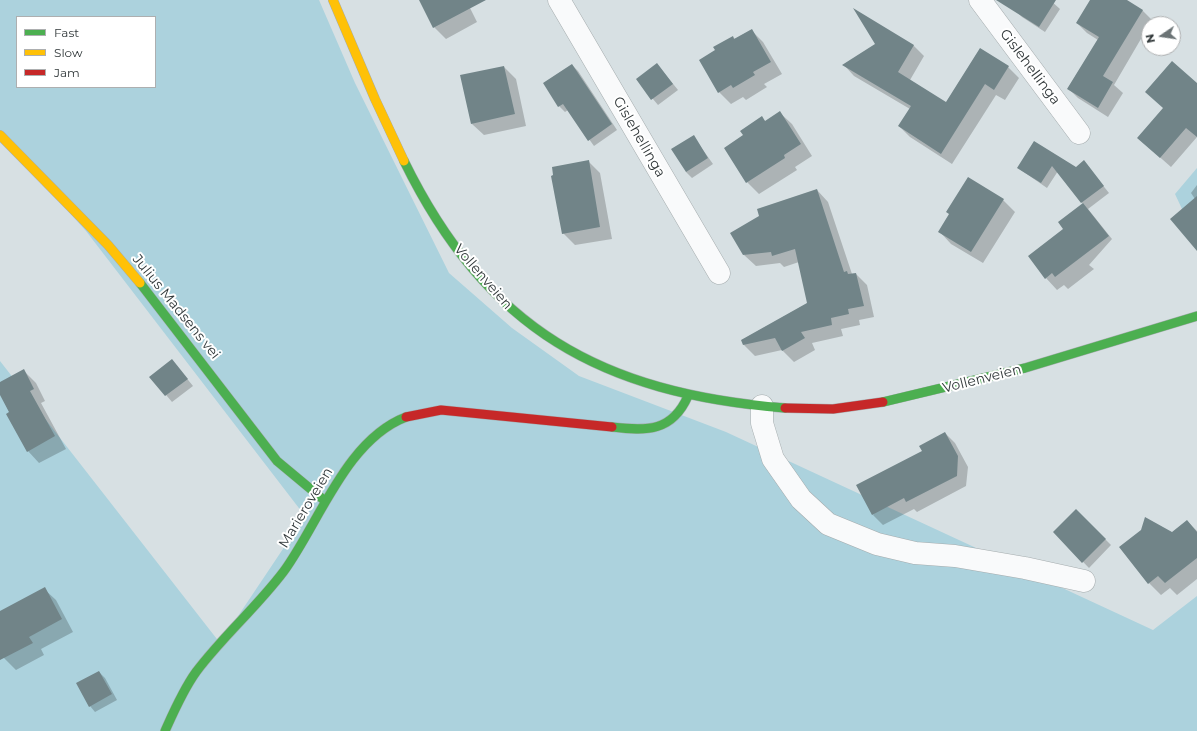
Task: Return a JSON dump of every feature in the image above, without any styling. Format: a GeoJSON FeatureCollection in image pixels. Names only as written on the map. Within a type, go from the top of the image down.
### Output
{"type":"FeatureCollection","features":[{"type":"Feature","properties":{"kind":"street","name":"Vollenveien"},"geometry":{"type":"LineString","coordinates":[[333,0],[389,130],[423,198],[462,255],[488,287],[529,325],[572,354],[621,376],[688,396],[762,406],[819,409],[886,402],[1028,368],[1197,316]]}},
{"type":"Feature","properties":{"kind":"street","name":"Gislehellinga"},"geometry":{"type":"LineString","coordinates":[[559,0],[719,273]]}},
{"type":"Feature","properties":{"kind":"street","name":"Gislehellinga"},"geometry":{"type":"LineString","coordinates":[[980,0],[1079,133]]}},
{"type":"Feature","properties":{"kind":"street","name":"Julius Madsens vei"},"geometry":{"type":"LineString","coordinates":[[0,135],[108,245],[142,284],[277,461],[325,501]]}},
{"type":"Feature","properties":{"kind":"street","name":"Marieroveien"},"geometry":{"type":"LineString","coordinates":[[165,731],[184,690],[196,673],[264,598],[299,549],[325,501],[344,472],[361,451],[384,430],[412,415],[441,410],[636,430],[660,427],[669,423],[683,408],[688,396]]}},
{"type":"Feature","properties":{"kind":"street"},"geometry":{"type":"LineString","coordinates":[[762,406],[762,423],[773,459],[801,499],[828,524],[877,544],[900,549],[1025,568],[1084,581]]}},
{"type":"Feature","properties":{"kind":"shaded area"},"geometry":{"type":"Polygon","coordinates":[[[0,0],[319,0],[355,83],[449,273],[512,328],[579,376],[726,432],[1153,630],[1197,596],[1197,731],[0,731],[0,361],[220,643],[305,516],[86,231],[0,135],[0,0]]]}},
{"type":"Feature","properties":{"kind":"shaded area"},"geometry":{"type":"Polygon","coordinates":[[[1197,168],[1197,241],[1175,194],[1197,168]]]}},
{"type":"Feature","properties":{"kind":"building"},"geometry":{"type":"Polygon","coordinates":[[[419,0],[486,0],[433,28],[419,0]]]}},
{"type":"Feature","properties":{"kind":"building"},"geometry":{"type":"Polygon","coordinates":[[[996,0],[1056,0],[1039,27],[996,0]]]}},
{"type":"Feature","properties":{"kind":"building"},"geometry":{"type":"Polygon","coordinates":[[[1090,0],[1127,0],[1143,10],[1103,76],[1113,82],[1098,108],[1067,89],[1099,37],[1076,23],[1090,0]]]}},
{"type":"Feature","properties":{"kind":"building"},"geometry":{"type":"Polygon","coordinates":[[[853,8],[914,45],[898,72],[946,102],[980,48],[1009,66],[994,90],[985,84],[941,154],[898,126],[911,106],[842,65],[875,44],[853,8]]]}},
{"type":"Feature","properties":{"kind":"building"},"geometry":{"type":"Polygon","coordinates":[[[752,29],[771,62],[753,72],[755,75],[733,88],[731,85],[718,93],[699,60],[715,50],[713,47],[733,36],[734,39],[752,29]]]}},
{"type":"Feature","properties":{"kind":"building"},"geometry":{"type":"Polygon","coordinates":[[[1172,61],[1197,83],[1197,137],[1186,128],[1160,158],[1137,138],[1163,108],[1145,92],[1172,61]]]}},
{"type":"Feature","properties":{"kind":"building"},"geometry":{"type":"Polygon","coordinates":[[[657,63],[673,84],[651,100],[636,79],[657,63]]]}},
{"type":"Feature","properties":{"kind":"building"},"geometry":{"type":"Polygon","coordinates":[[[572,64],[612,124],[588,141],[563,104],[558,107],[543,83],[572,64]]]}},
{"type":"Feature","properties":{"kind":"building"},"geometry":{"type":"Polygon","coordinates":[[[504,66],[515,114],[471,124],[460,75],[504,66]]]}},
{"type":"Feature","properties":{"kind":"building"},"geometry":{"type":"Polygon","coordinates":[[[780,111],[801,144],[784,155],[785,158],[746,183],[724,148],[743,135],[740,131],[762,116],[765,121],[780,111]]]}},
{"type":"Feature","properties":{"kind":"building"},"geometry":{"type":"Polygon","coordinates":[[[694,135],[708,158],[686,172],[671,149],[694,135]]]}},
{"type":"Feature","properties":{"kind":"building"},"geometry":{"type":"Polygon","coordinates":[[[1034,141],[1076,167],[1084,160],[1104,186],[1081,203],[1052,166],[1041,183],[1017,168],[1034,141]]]}},
{"type":"Feature","properties":{"kind":"building"},"geometry":{"type":"Polygon","coordinates":[[[589,160],[600,227],[562,234],[551,176],[553,175],[552,167],[589,160]]]}},
{"type":"Feature","properties":{"kind":"building"},"geometry":{"type":"Polygon","coordinates":[[[968,177],[1004,199],[971,252],[938,232],[949,214],[946,212],[968,177]]]}},
{"type":"Feature","properties":{"kind":"building"},"geometry":{"type":"Polygon","coordinates":[[[817,189],[844,272],[847,271],[848,274],[856,273],[864,306],[848,309],[849,314],[831,318],[832,325],[801,332],[805,338],[782,351],[775,338],[743,345],[741,340],[807,303],[795,249],[772,256],[771,252],[743,255],[730,233],[759,216],[757,209],[817,189]]]}},
{"type":"Feature","properties":{"kind":"building"},"geometry":{"type":"Polygon","coordinates":[[[1197,196],[1197,251],[1170,219],[1197,196]]]}},
{"type":"Feature","properties":{"kind":"building"},"geometry":{"type":"Polygon","coordinates":[[[1083,203],[1109,236],[1055,277],[1052,273],[1045,279],[1028,256],[1063,229],[1058,222],[1083,203]]]}},
{"type":"Feature","properties":{"kind":"building"},"geometry":{"type":"Polygon","coordinates":[[[172,359],[188,379],[165,396],[149,377],[172,359]]]}},
{"type":"Feature","properties":{"kind":"building"},"geometry":{"type":"Polygon","coordinates":[[[24,369],[34,389],[30,391],[55,436],[27,452],[6,414],[9,412],[0,395],[0,382],[24,369]]]}},
{"type":"Feature","properties":{"kind":"building"},"geometry":{"type":"Polygon","coordinates":[[[945,432],[958,456],[957,476],[906,502],[904,498],[872,515],[856,485],[922,451],[919,446],[945,432]]]}},
{"type":"Feature","properties":{"kind":"building"},"geometry":{"type":"Polygon","coordinates":[[[1076,509],[1106,539],[1082,563],[1053,532],[1076,509]]]}},
{"type":"Feature","properties":{"kind":"building"},"geometry":{"type":"Polygon","coordinates":[[[1145,517],[1172,532],[1187,520],[1197,532],[1197,558],[1165,583],[1158,576],[1148,584],[1119,547],[1141,530],[1145,517]]]}},
{"type":"Feature","properties":{"kind":"building"},"geometry":{"type":"Polygon","coordinates":[[[45,587],[62,619],[29,637],[33,643],[0,660],[0,611],[45,587]]]}},
{"type":"Feature","properties":{"kind":"building"},"geometry":{"type":"Polygon","coordinates":[[[99,671],[112,694],[89,707],[76,683],[99,671]]]}},
{"type":"Feature","properties":{"kind":"traffic: fast"},"geometry":{"type":"LineString","coordinates":[[404,161],[437,220],[473,269],[513,309],[557,342],[605,368],[660,387],[719,400],[785,408]]}},
{"type":"Feature","properties":{"kind":"traffic: fast"},"geometry":{"type":"LineString","coordinates":[[140,283],[277,461],[325,501]]}},
{"type":"Feature","properties":{"kind":"traffic: fast"},"geometry":{"type":"LineString","coordinates":[[883,402],[1025,368],[1197,316]]}},
{"type":"Feature","properties":{"kind":"traffic: fast"},"geometry":{"type":"LineString","coordinates":[[612,427],[636,429],[666,423],[682,408],[688,396]]}},
{"type":"Feature","properties":{"kind":"traffic: fast"},"geometry":{"type":"LineString","coordinates":[[165,731],[175,708],[191,679],[217,646],[263,597],[284,571],[350,463],[367,444],[385,428],[406,417]]}},
{"type":"Feature","properties":{"kind":"traffic: slow"},"geometry":{"type":"LineString","coordinates":[[333,0],[375,99],[404,161]]}},
{"type":"Feature","properties":{"kind":"traffic: slow"},"geometry":{"type":"LineString","coordinates":[[0,135],[108,245],[140,283]]}},
{"type":"Feature","properties":{"kind":"traffic: jam"},"geometry":{"type":"LineString","coordinates":[[785,408],[833,409],[883,402]]}},
{"type":"Feature","properties":{"kind":"traffic: jam"},"geometry":{"type":"LineString","coordinates":[[406,417],[441,410],[612,427]]}}]}
